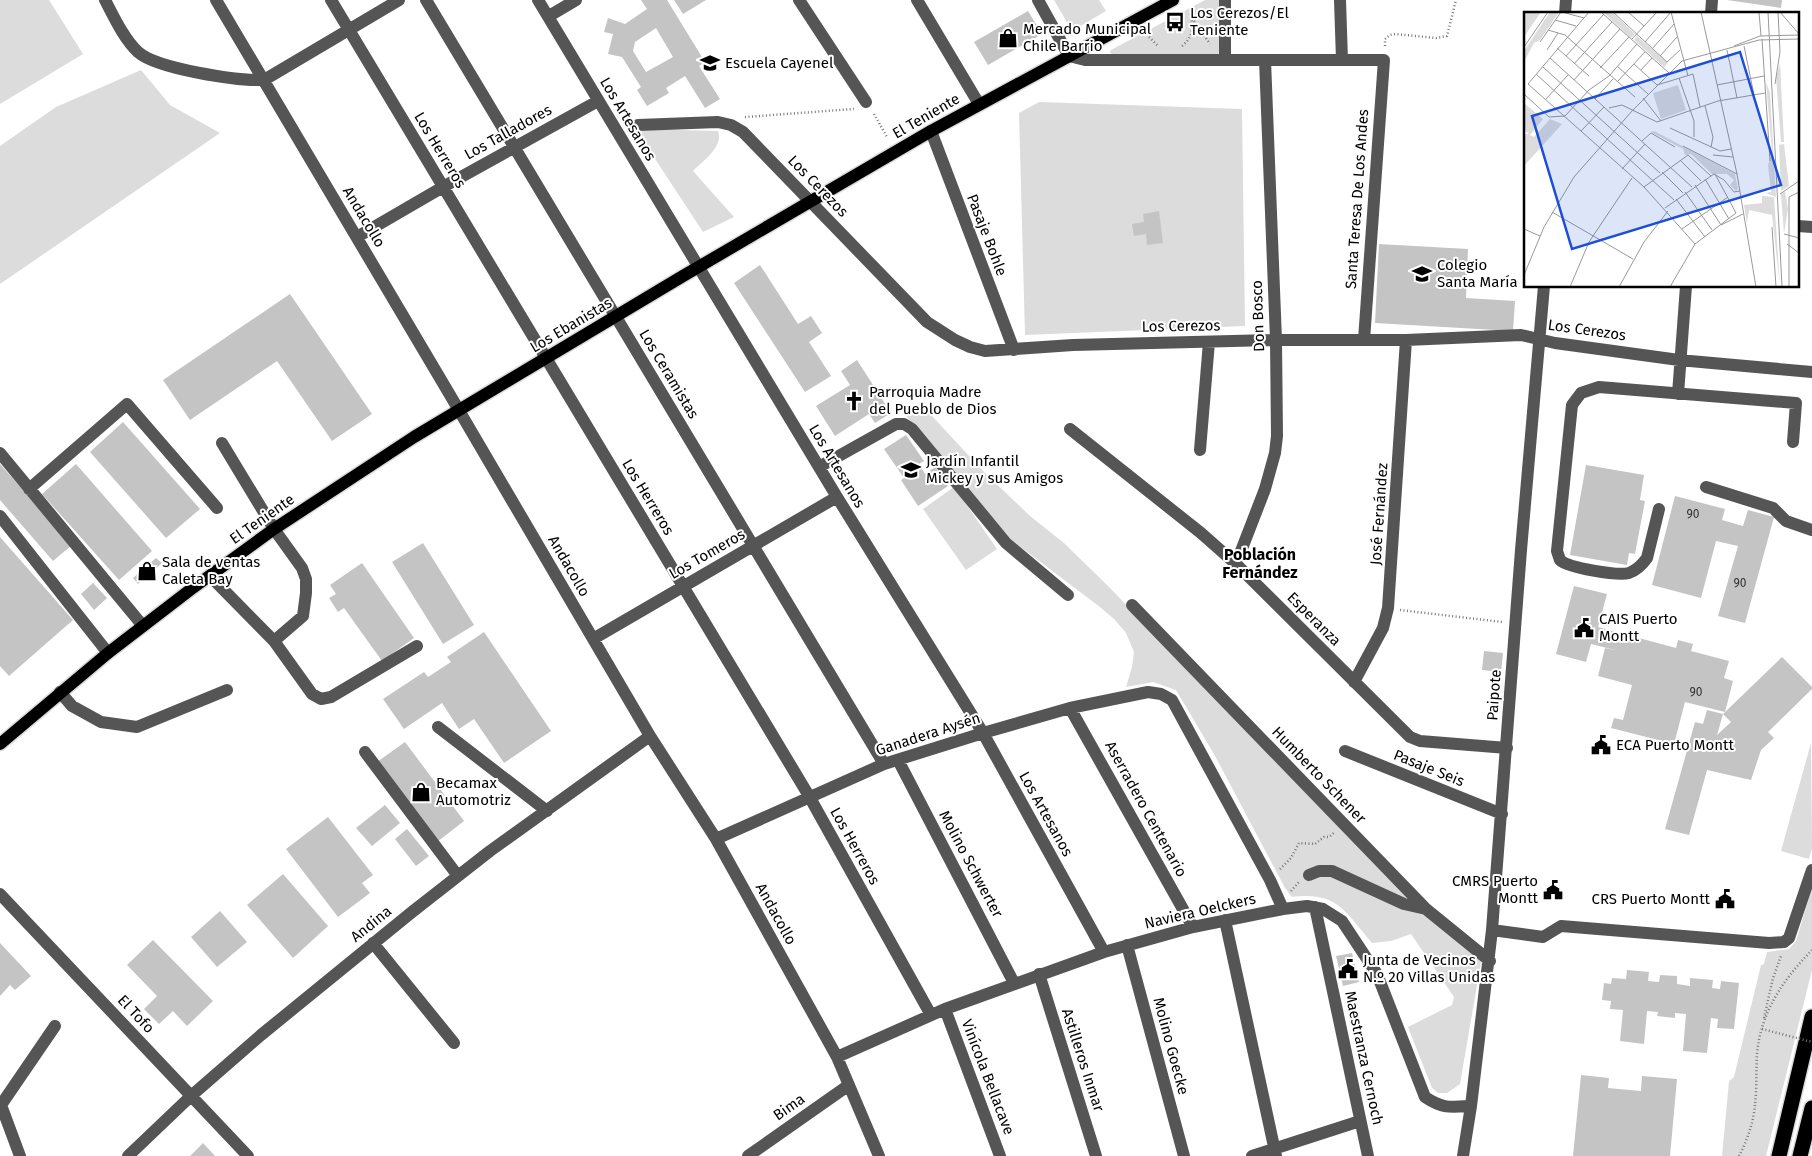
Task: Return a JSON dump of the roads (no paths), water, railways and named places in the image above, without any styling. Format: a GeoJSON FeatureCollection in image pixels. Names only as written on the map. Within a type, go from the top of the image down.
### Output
{"type":"FeatureCollection","features":[{"type":"Feature","properties":{"kind":"highway"},"geometry":{"type":"LineString","coordinates":[[1779,1156],[1812,1017]]}},
{"type":"Feature","properties":{"kind":"highway"},"geometry":{"type":"LineString","coordinates":[[1800,1156],[1812,1108]]}},
{"type":"Feature","properties":{"kind":"main road","name":"El Teniente"},"geometry":{"type":"LineString","coordinates":[[698,267],[979,104],[1173,0]]}},
{"type":"Feature","properties":{"kind":"main road","name":"Los Ebanistas"},"geometry":{"type":"LineString","coordinates":[[460,410],[698,267]]}},
{"type":"Feature","properties":{"kind":"main road","name":"El Teniente"},"geometry":{"type":"LineString","coordinates":[[0,744],[108,653],[274,529],[390,453],[460,410]]}},
{"type":"Feature","properties":{"kind":"street"},"geometry":{"type":"LineString","coordinates":[[105,0],[126,37],[137,51],[149,59],[165,65],[246,81],[264,80],[398,0]]}},
{"type":"Feature","properties":{"kind":"street","name":"Andacollo"},"geometry":{"type":"LineString","coordinates":[[216,0],[460,410],[650,736],[716,840],[837,1057],[879,1156]]}},
{"type":"Feature","properties":{"kind":"street","name":"Los Herreros"},"geometry":{"type":"LineString","coordinates":[[331,0],[809,796],[931,1015]]}},
{"type":"Feature","properties":{"kind":"street","name":"Los Ceramistas"},"geometry":{"type":"LineString","coordinates":[[426,0],[884,764]]}},
{"type":"Feature","properties":{"kind":"street","name":"Los Artesanos"},"geometry":{"type":"LineString","coordinates":[[538,0],[837,498],[983,733],[1104,952]]}},
{"type":"Feature","properties":{"kind":"street"},"geometry":{"type":"LineString","coordinates":[[549,16],[576,0]]}},
{"type":"Feature","properties":{"kind":"street"},"geometry":{"type":"LineString","coordinates":[[799,0],[868,105]]}},
{"type":"Feature","properties":{"kind":"street"},"geometry":{"type":"LineString","coordinates":[[918,0],[979,104]]}},
{"type":"Feature","properties":{"kind":"street"},"geometry":{"type":"LineString","coordinates":[[1038,0],[1069,56],[1085,60],[1342,60],[1340,0]]}},
{"type":"Feature","properties":{"kind":"street"},"geometry":{"type":"LineString","coordinates":[[1225,0],[1225,60]]}},
{"type":"Feature","properties":{"kind":"street","name":"Don Bosco"},"geometry":{"type":"LineString","coordinates":[[1236,564],[1259,508],[1275,453],[1277,436],[1276,340],[1265,60]]}},
{"type":"Feature","properties":{"kind":"street","name":"Santa Teresa De Los Andes"},"geometry":{"type":"LineString","coordinates":[[1342,60],[1384,60],[1364,340]]}},
{"type":"Feature","properties":{"kind":"street","name":"Los Talladores"},"geometry":{"type":"LineString","coordinates":[[357,237],[598,101]]}},
{"type":"Feature","properties":{"kind":"street","name":"Los Cerezos"},"geometry":{"type":"LineString","coordinates":[[638,125],[718,122],[731,125],[743,132],[928,322],[970,347],[985,352],[1073,345],[1276,340],[1406,340],[1521,335],[1540,340],[1679,360],[1812,372]]}},
{"type":"Feature","properties":{"kind":"street","name":"Pasaje Bohle"},"geometry":{"type":"LineString","coordinates":[[931,131],[1014,350]]}},
{"type":"Feature","properties":{"kind":"street","name":"Paipote"},"geometry":{"type":"LineString","coordinates":[[1463,1156],[1490,961],[1544,288]]}},
{"type":"Feature","properties":{"kind":"street"},"geometry":{"type":"LineString","coordinates":[[1678,394],[1679,360],[1686,288]]}},
{"type":"Feature","properties":{"kind":"street","name":"José Fernández"},"geometry":{"type":"LineString","coordinates":[[1354,682],[1383,628],[1388,608],[1406,340]]}},
{"type":"Feature","properties":{"kind":"street"},"geometry":{"type":"LineString","coordinates":[[1200,450],[1209,342]]}},
{"type":"Feature","properties":{"kind":"street"},"geometry":{"type":"LineString","coordinates":[[1659,509],[1647,558],[1643,564],[1632,572],[1620,574],[1569,565],[1562,562],[1558,556],[1572,405],[1576,398],[1587,390],[1599,388],[1796,403],[1793,442]]}},
{"type":"Feature","properties":{"kind":"street"},"geometry":{"type":"LineString","coordinates":[[29,489],[128,404],[217,508]]}},
{"type":"Feature","properties":{"kind":"street"},"geometry":{"type":"LineString","coordinates":[[819,467],[896,424],[904,424],[912,429],[1006,543],[1068,594]]}},
{"type":"Feature","properties":{"kind":"street","name":"Esperanza"},"geometry":{"type":"LineString","coordinates":[[1070,429],[1201,533],[1236,564],[1410,737],[1420,741],[1506,748]]}},
{"type":"Feature","properties":{"kind":"street"},"geometry":{"type":"LineString","coordinates":[[222,443],[274,529],[302,568],[306,579],[303,616],[274,641]]}},
{"type":"Feature","properties":{"kind":"street"},"geometry":{"type":"LineString","coordinates":[[0,453],[143,626]]}},
{"type":"Feature","properties":{"kind":"street"},"geometry":{"type":"LineString","coordinates":[[1706,487],[1773,508],[1786,521],[1812,530]]}},
{"type":"Feature","properties":{"kind":"street","name":"Los Tomeros"},"geometry":{"type":"LineString","coordinates":[[593,639],[837,498]]}},
{"type":"Feature","properties":{"kind":"street"},"geometry":{"type":"LineString","coordinates":[[0,516],[108,653]]}},
{"type":"Feature","properties":{"kind":"street"},"geometry":{"type":"LineString","coordinates":[[210,576],[274,641],[312,694],[321,699],[331,698],[417,646]]}},
{"type":"Feature","properties":{"kind":"street","name":"Humberto Schener"},"geometry":{"type":"LineString","coordinates":[[1132,605],[1426,909],[1490,961]]}},
{"type":"Feature","properties":{"kind":"street"},"geometry":{"type":"LineString","coordinates":[[60,692],[72,706],[101,722],[137,727],[227,690]]}},
{"type":"Feature","properties":{"kind":"street","name":"Ganadera Aysén"},"geometry":{"type":"LineString","coordinates":[[716,840],[809,796],[884,764],[1070,708],[1148,692],[1161,694],[1172,700],[1270,880],[1282,907]]}},
{"type":"Feature","properties":{"kind":"street","name":"Aserradero Centenario"},"geometry":{"type":"LineString","coordinates":[[1070,708],[1193,927]]}},
{"type":"Feature","properties":{"kind":"street"},"geometry":{"type":"LineString","coordinates":[[438,727],[547,811]]}},
{"type":"Feature","properties":{"kind":"street","name":"Andina"},"geometry":{"type":"LineString","coordinates":[[128,1156],[191,1096],[261,1035],[373,943],[458,876],[650,736]]}},
{"type":"Feature","properties":{"kind":"street","name":"Pasaje Seis"},"geometry":{"type":"LineString","coordinates":[[1345,751],[1502,814]]}},
{"type":"Feature","properties":{"kind":"street"},"geometry":{"type":"LineString","coordinates":[[365,752],[458,876]]}},
{"type":"Feature","properties":{"kind":"street","name":"Molino Schwerter"},"geometry":{"type":"LineString","coordinates":[[898,760],[1014,983]]}},
{"type":"Feature","properties":{"kind":"street"},"geometry":{"type":"LineString","coordinates":[[1492,930],[1543,937],[1561,926],[1769,943],[1784,942],[1789,938],[1812,870]]}},
{"type":"Feature","properties":{"kind":"street"},"geometry":{"type":"LineString","coordinates":[[1309,875],[1319,871],[1332,871],[1404,904],[1426,909]]}},
{"type":"Feature","properties":{"kind":"street","name":"El Tofo"},"geometry":{"type":"LineString","coordinates":[[0,894],[248,1156]]}},
{"type":"Feature","properties":{"kind":"street","name":"Naviera Oelckers"},"geometry":{"type":"LineString","coordinates":[[837,1057],[945,1009],[1038,974],[1104,952],[1193,927],[1282,907],[1315,907],[1330,912],[1342,921],[1377,974],[1425,1097],[1445,1108],[1471,1106]]}},
{"type":"Feature","properties":{"kind":"street","name":"Maestranza Cernoch"},"geometry":{"type":"LineString","coordinates":[[1315,907],[1368,1156]]}},
{"type":"Feature","properties":{"kind":"street"},"geometry":{"type":"LineString","coordinates":[[1225,920],[1275,1152]]}},
{"type":"Feature","properties":{"kind":"street"},"geometry":{"type":"LineString","coordinates":[[373,943],[454,1043]]}},
{"type":"Feature","properties":{"kind":"street","name":"Molino Goecke"},"geometry":{"type":"LineString","coordinates":[[1127,945],[1184,1156]]}},
{"type":"Feature","properties":{"kind":"street","name":"Astilleros Inmar"},"geometry":{"type":"LineString","coordinates":[[1038,974],[1096,1156]]}},
{"type":"Feature","properties":{"kind":"street","name":"Vinícola Bellacave"},"geometry":{"type":"LineString","coordinates":[[945,1009],[1000,1156]]}},
{"type":"Feature","properties":{"kind":"street"},"geometry":{"type":"LineString","coordinates":[[20,1156],[13,1143],[1,1104],[55,1026]]}},
{"type":"Feature","properties":{"kind":"street","name":"Bima"},"geometry":{"type":"LineString","coordinates":[[748,1156],[850,1085]]}},
{"type":"Feature","properties":{"kind":"street"},"geometry":{"type":"LineString","coordinates":[[1252,1156],[1275,1152],[1360,1121]]}},
{"type":"Feature","properties":{"kind":"place","name":"Los Cerezos/El Teniente"},"geometry":{"type":"Point","coordinates":[1175,22]}},
{"type":"Feature","properties":{"kind":"place","name":"Mercado Municipal Chile Barrio"},"geometry":{"type":"Point","coordinates":[1008,38]}},
{"type":"Feature","properties":{"kind":"place","name":"Escuela Cayenel"},"geometry":{"type":"Point","coordinates":[710,63]}},
{"type":"Feature","properties":{"kind":"place","name":"Colegio Santa María"},"geometry":{"type":"Point","coordinates":[1422,274]}},
{"type":"Feature","properties":{"kind":"place","name":"Parroquia Madre del Pueblo de Dios"},"geometry":{"type":"Point","coordinates":[854,401]}},
{"type":"Feature","properties":{"kind":"place","name":"Jardín Infantil Mickey y sus Amigos"},"geometry":{"type":"Point","coordinates":[911,470]}},
{"type":"Feature","properties":{"kind":"place","name":"Sala de ventas Caleta Bay"},"geometry":{"type":"Point","coordinates":[147,571]}},
{"type":"Feature","properties":{"kind":"place","name":"CAIS Puerto Montt"},"geometry":{"type":"Point","coordinates":[1584,628]}},
{"type":"Feature","properties":{"kind":"place","name":"ECA Puerto Montt"},"geometry":{"type":"Point","coordinates":[1601,745]}},
{"type":"Feature","properties":{"kind":"place","name":"Becamax Automotriz"},"geometry":{"type":"Point","coordinates":[421,792]}},
{"type":"Feature","properties":{"kind":"place","name":"CMRS Puerto Montt"},"geometry":{"type":"Point","coordinates":[1553,890]}},
{"type":"Feature","properties":{"kind":"place","name":"CRS Puerto Montt"},"geometry":{"type":"Point","coordinates":[1725,899]}},
{"type":"Feature","properties":{"kind":"place","name":"Junta de Vecinos N.º 20 Villas Unidas"},"geometry":{"type":"Point","coordinates":[1348,969]}},
{"type":"Feature","properties":{"kind":"district","name":"Población Fernández"},"geometry":{"type":"Point","coordinates":[1260,563]}}]}
